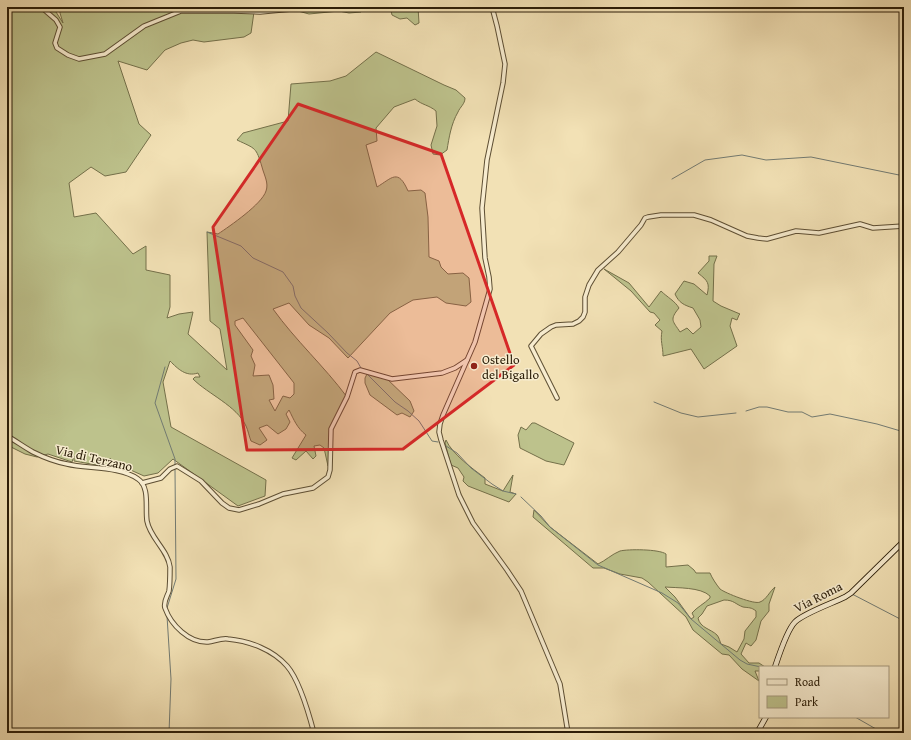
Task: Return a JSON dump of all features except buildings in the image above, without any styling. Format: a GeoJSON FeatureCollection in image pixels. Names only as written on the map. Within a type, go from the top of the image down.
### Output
{"type":"FeatureCollection","features":[{"type":"Feature","properties":{"kind":"main road","name":"Via Roma"},"geometry":{"type":"LineString","coordinates":[[775,666],[794,622],[851,593],[904,541]]}},
{"type":"Feature","properties":{"kind":"main road"},"geometry":{"type":"LineString","coordinates":[[757,733],[765,718]]}},
{"type":"Feature","properties":{"kind":"street"},"geometry":{"type":"LineString","coordinates":[[41,7],[56,20],[60,27],[55,43],[57,48],[68,55],[79,58],[105,54],[144,26],[181,11],[260,12],[308,9],[310,7]]}},
{"type":"Feature","properties":{"kind":"street"},"geometry":{"type":"LineString","coordinates":[[492,7],[505,64],[503,83],[488,160],[482,208],[485,258],[490,289],[478,333],[468,360],[443,415],[439,432],[459,495],[473,523],[521,591],[550,656],[560,684],[568,733]]}},
{"type":"Feature","properties":{"kind":"street"},"geometry":{"type":"LineString","coordinates":[[557,398],[531,346],[541,334],[551,327],[579,322],[585,312],[586,297],[589,285],[598,270],[618,252],[641,225],[645,218],[661,214],[694,216],[711,220],[747,236],[758,238],[767,238],[796,231],[819,233],[860,224],[873,228],[904,226]]}},
{"type":"Feature","properties":{"kind":"street"},"geometry":{"type":"LineString","coordinates":[[142,483],[160,478],[173,467],[177,466],[200,481],[229,508],[239,510],[260,504],[283,494],[313,488],[328,477],[330,470],[331,429],[347,397],[355,372],[360,370],[392,379],[442,373],[455,368],[468,360]]}},
{"type":"Feature","properties":{"kind":"street","name":"Via di Terzano"},"geometry":{"type":"LineString","coordinates":[[7,436],[34,453],[51,459],[68,464],[114,470],[137,478],[144,487],[149,527],[168,559],[170,567],[169,591],[164,607],[169,617],[180,631],[191,638],[207,642],[227,638],[256,646],[277,656],[294,676],[314,733]]}},
{"type":"Feature","properties":{"kind":"highlighted area"},"geometry":{"type":"Polygon","coordinates":[[[298,104],[441,154],[514,365],[403,449],[247,450],[213,227],[298,104]]]}},
{"type":"Feature","properties":{"kind":"green space"},"geometry":{"type":"Polygon","coordinates":[[[7,7],[50,7],[56,12],[63,23],[60,7],[179,7],[176,12],[254,12],[251,33],[244,37],[204,42],[193,40],[181,43],[165,50],[147,70],[118,61],[139,124],[151,135],[126,172],[105,176],[91,167],[69,183],[74,217],[96,213],[133,254],[146,246],[146,270],[170,275],[170,307],[167,318],[193,312],[188,334],[227,370],[220,329],[210,321],[207,232],[218,234],[252,208],[266,191],[266,179],[256,152],[252,147],[237,140],[243,133],[288,121],[291,84],[330,81],[346,76],[376,52],[456,90],[465,98],[454,121],[447,150],[440,155],[433,154],[431,145],[437,126],[436,111],[415,99],[394,107],[376,128],[377,141],[366,145],[377,187],[391,178],[398,177],[401,179],[408,191],[421,190],[425,193],[428,217],[429,257],[439,261],[441,267],[448,274],[463,273],[469,278],[471,302],[466,306],[446,303],[437,297],[413,300],[390,313],[348,358],[329,338],[309,325],[289,303],[273,309],[347,397],[331,429],[331,462],[328,466],[324,448],[320,445],[314,446],[316,456],[313,459],[306,451],[296,460],[292,458],[306,435],[298,427],[289,410],[286,414],[290,422],[286,429],[278,434],[267,425],[259,428],[267,440],[260,445],[251,441],[246,426],[236,412],[193,379],[195,377],[200,377],[198,373],[186,373],[170,361],[163,382],[171,427],[266,480],[265,496],[238,506],[173,459],[158,473],[144,476],[115,463],[110,458],[108,467],[74,461],[74,456],[72,462],[48,454],[37,457],[25,454],[7,445],[7,7]],[[243,318],[235,321],[235,325],[253,350],[251,356],[255,365],[253,376],[269,375],[273,385],[274,399],[269,400],[275,411],[283,396],[290,398],[294,394],[294,383],[243,318]]]}},
{"type":"Feature","properties":{"kind":"green space"},"geometry":{"type":"Polygon","coordinates":[[[294,7],[365,7],[360,8],[361,12],[349,13],[339,11],[309,14],[298,11],[294,7]]]}},
{"type":"Feature","properties":{"kind":"green space"},"geometry":{"type":"Polygon","coordinates":[[[390,7],[418,7],[419,23],[415,25],[407,18],[400,19],[392,15],[390,7]]]}},
{"type":"Feature","properties":{"kind":"green space"},"geometry":{"type":"Polygon","coordinates":[[[709,256],[717,256],[714,264],[713,301],[740,314],[737,320],[732,318],[730,326],[737,346],[704,369],[691,349],[663,356],[661,338],[662,331],[655,325],[660,320],[654,313],[650,312],[631,291],[604,269],[629,283],[649,307],[661,291],[679,308],[674,315],[673,320],[680,332],[687,328],[693,334],[701,327],[700,320],[693,308],[678,300],[675,294],[684,281],[694,284],[707,295],[707,282],[698,273],[709,261],[709,256]]]}},
{"type":"Feature","properties":{"kind":"green space"},"geometry":{"type":"Polygon","coordinates":[[[368,372],[386,378],[410,401],[414,411],[410,417],[402,413],[397,415],[370,395],[365,383],[365,378],[368,372]]]}},
{"type":"Feature","properties":{"kind":"green space"},"geometry":{"type":"Polygon","coordinates":[[[532,423],[535,423],[574,443],[564,465],[546,461],[520,448],[518,435],[521,427],[526,430],[532,423]]]}},
{"type":"Feature","properties":{"kind":"green space"},"geometry":{"type":"Polygon","coordinates":[[[446,440],[458,456],[485,478],[485,484],[503,491],[513,475],[510,492],[516,494],[509,502],[468,486],[463,481],[464,477],[458,468],[451,465],[445,443],[446,440]]]}},
{"type":"Feature","properties":{"kind":"green space"},"geometry":{"type":"Polygon","coordinates":[[[534,510],[550,527],[598,564],[620,551],[650,550],[666,554],[666,567],[688,565],[696,573],[710,573],[720,589],[734,596],[752,602],[760,602],[775,587],[769,604],[769,611],[761,621],[756,640],[751,646],[746,643],[741,654],[749,663],[759,663],[764,666],[759,666],[759,671],[755,671],[759,681],[742,669],[729,655],[722,654],[693,630],[686,617],[648,582],[642,578],[620,574],[604,568],[593,568],[533,517],[534,510]],[[665,587],[675,597],[691,619],[694,617],[692,613],[710,598],[710,596],[695,589],[665,587]],[[727,600],[707,606],[698,618],[703,626],[717,635],[721,644],[737,652],[744,639],[745,631],[756,617],[756,611],[727,600]]]}},
{"type":"Feature","properties":{"kind":"waterway"},"geometry":{"type":"LineString","coordinates":[[672,179],[705,160],[742,155],[766,160],[811,157],[904,176]]}},
{"type":"Feature","properties":{"kind":"waterway"},"geometry":{"type":"LineString","coordinates":[[207,232],[241,246],[253,258],[283,272],[293,286],[295,296],[301,308],[357,361],[361,368]]}},
{"type":"Feature","properties":{"kind":"waterway"},"geometry":{"type":"LineString","coordinates":[[165,367],[155,403],[175,459],[175,466]]}},
{"type":"Feature","properties":{"kind":"waterway"},"geometry":{"type":"LineString","coordinates":[[366,373],[395,402],[419,421],[432,441],[438,442]]}},
{"type":"Feature","properties":{"kind":"waterway"},"geometry":{"type":"LineString","coordinates":[[654,402],[681,413],[698,417],[736,413]]}},
{"type":"Feature","properties":{"kind":"waterway"},"geometry":{"type":"LineString","coordinates":[[746,411],[759,407],[767,407],[788,412],[802,412],[812,417],[830,414],[877,424],[904,432]]}},
{"type":"Feature","properties":{"kind":"waterway"},"geometry":{"type":"LineString","coordinates":[[443,444],[457,453],[471,468],[492,484],[503,491],[516,494]]}},
{"type":"Feature","properties":{"kind":"waterway"},"geometry":{"type":"LineString","coordinates":[[167,608],[176,579],[175,469]]}},
{"type":"Feature","properties":{"kind":"waterway"},"geometry":{"type":"LineString","coordinates":[[521,497],[550,527],[598,565],[662,593],[678,603],[691,619],[740,660],[747,664],[759,667]]}},
{"type":"Feature","properties":{"kind":"waterway"},"geometry":{"type":"LineString","coordinates":[[852,594],[904,621]]}},
{"type":"Feature","properties":{"kind":"waterway"},"geometry":{"type":"LineString","coordinates":[[167,616],[171,679],[169,733]]}},
{"type":"Feature","properties":{"kind":"waterway"},"geometry":{"type":"LineString","coordinates":[[857,718],[883,733]]}},
{"type":"Feature","properties":{"kind":"place","name":"Ostello del Bigallo"},"geometry":{"type":"Point","coordinates":[474,366]}}]}
